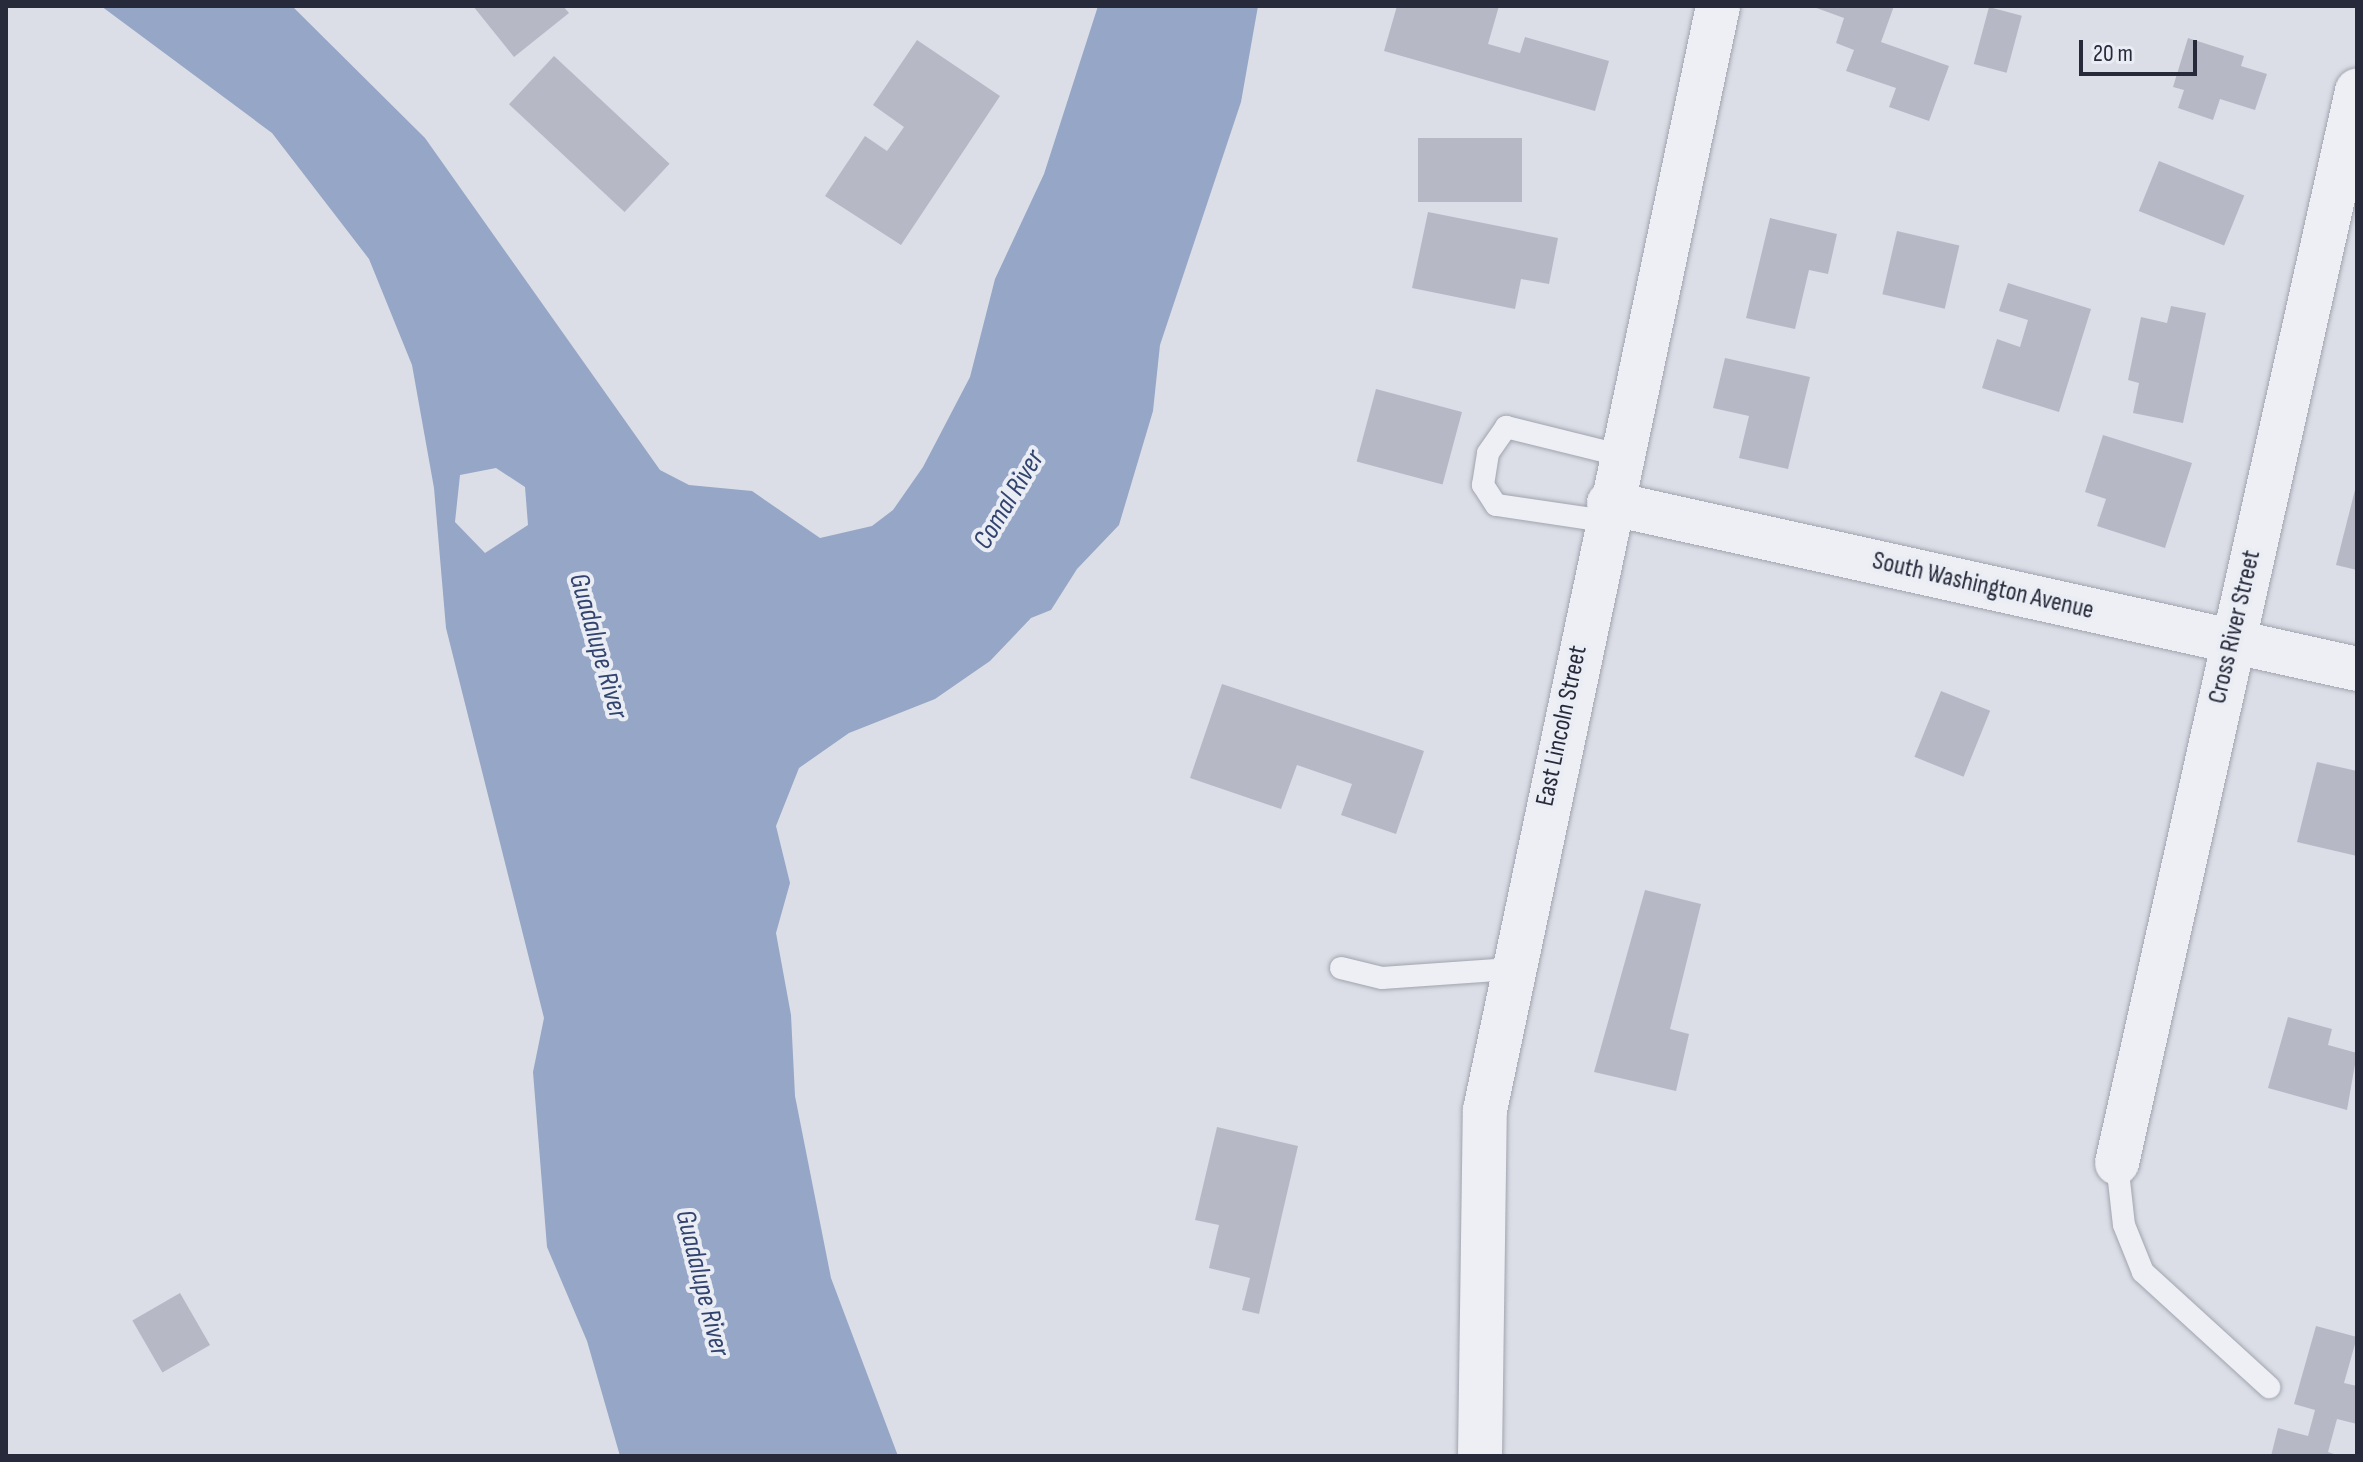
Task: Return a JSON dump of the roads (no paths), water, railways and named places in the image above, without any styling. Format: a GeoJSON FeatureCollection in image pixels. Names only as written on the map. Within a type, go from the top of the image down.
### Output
{"type":"FeatureCollection","features":[{"type":"Feature","properties":{"kind":"street","name":"East Lincoln Street"},"geometry":{"type":"LineString","coordinates":[[1480,1456],[1485,1110],[1511,969],[1619,455],[1718,6]]}},
{"type":"Feature","properties":{"kind":"street","name":"Cross River Street"},"geometry":{"type":"LineString","coordinates":[[2117,1163],[2231,642],[2357,91]]}},
{"type":"Feature","properties":{"kind":"street","name":"South Washington Avenue"},"geometry":{"type":"LineString","coordinates":[[1607,512],[2357,669]]}},
{"type":"Feature","properties":{"kind":"lane"},"geometry":{"type":"LineString","coordinates":[[1607,512],[1496,505],[1483,485],[1488,453],[1506,427],[1619,455]]}},
{"type":"Feature","properties":{"kind":"lane"},"geometry":{"type":"LineString","coordinates":[[1341,968],[1382,978],[1511,969]]}},
{"type":"Feature","properties":{"kind":"lane"},"geometry":{"type":"LineString","coordinates":[[2117,1163],[2124,1225],[2143,1272],[2269,1387]]}},
{"type":"Feature","properties":{"kind":"water"},"geometry":{"type":"Polygon","coordinates":[[[101,6],[292,6],[425,138],[660,470],[689,485],[752,491],[820,538],[872,526],[893,510],[923,467],[970,377],[995,279],[1044,174],[1098,6],[1258,6],[1241,102],[1160,345],[1153,411],[1119,525],[1077,569],[1051,610],[1031,618],[990,661],[935,699],[849,733],[799,768],[776,826],[790,883],[776,933],[791,1015],[795,1096],[831,1278],[898,1456],[620,1456],[587,1341],[547,1247],[533,1072],[544,1018],[446,628],[434,488],[412,365],[369,259],[272,133],[101,6]],[[496,468],[460,475],[455,522],[485,553],[528,525],[525,487],[496,468]]]}},
{"type":"Feature","properties":{"kind":"water label","name":"Comal River"},"geometry":{"type":"Point","coordinates":[1009,500]}},
{"type":"Feature","properties":{"kind":"water label","name":"Guadalupe River"},"geometry":{"type":"Point","coordinates":[598,646]}},
{"type":"Feature","properties":{"kind":"water label","name":"Guadalupe River"},"geometry":{"type":"Point","coordinates":[702,1283]}}]}
